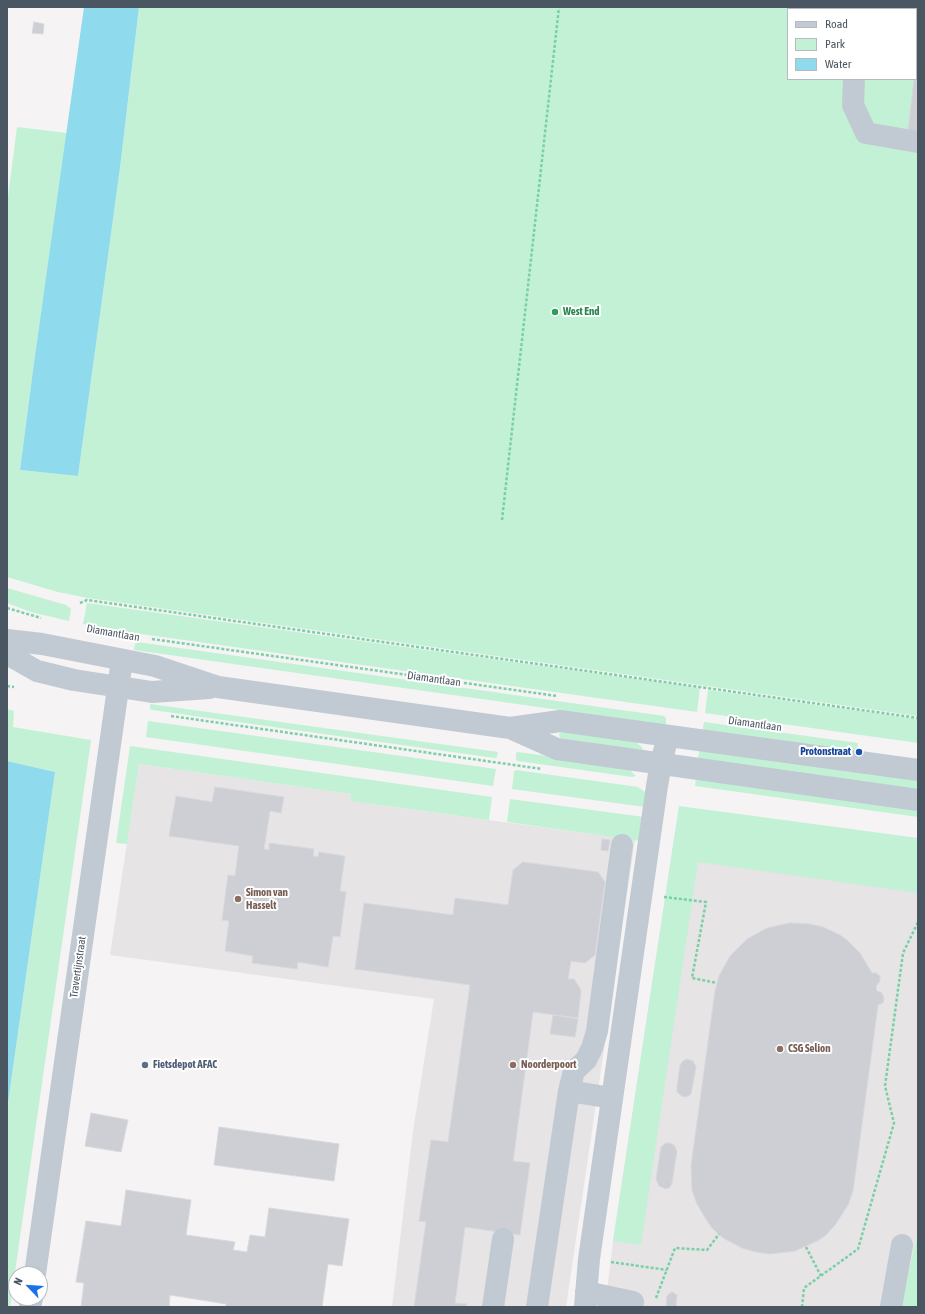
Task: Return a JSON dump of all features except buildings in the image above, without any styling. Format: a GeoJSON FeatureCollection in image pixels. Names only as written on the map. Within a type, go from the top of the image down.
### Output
{"type":"FeatureCollection","features":[{"type":"Feature","properties":{"kind":"street"},"geometry":{"type":"LineString","coordinates":[[854,80],[853,104],[866,133],[918,142]]}},
{"type":"Feature","properties":{"kind":"street"},"geometry":{"type":"LineString","coordinates":[[7,640],[42,644],[155,666],[218,687],[510,728],[560,721],[918,770]]}},
{"type":"Feature","properties":{"kind":"street"},"geometry":{"type":"LineString","coordinates":[[7,654],[37,670],[74,680],[118,687],[152,692],[218,687]]}},
{"type":"Feature","properties":{"kind":"street","name":"Travertijnstraat"},"geometry":{"type":"LineString","coordinates":[[36,1266],[122,660]]}},
{"type":"Feature","properties":{"kind":"street"},"geometry":{"type":"LineString","coordinates":[[510,728],[557,749],[918,800]]}},
{"type":"Feature","properties":{"kind":"street"},"geometry":{"type":"LineString","coordinates":[[632,1304],[585,1300],[589,1259],[660,763],[668,736]]}},
{"type":"Feature","properties":{"kind":"street"},"geometry":{"type":"LineString","coordinates":[[536,1307],[569,1091],[574,1071],[586,1060],[592,1048],[597,1031],[622,845]]}},
{"type":"Feature","properties":{"kind":"street"},"geometry":{"type":"LineString","coordinates":[[569,1091],[612,1098]]}},
{"type":"Feature","properties":{"kind":"street"},"geometry":{"type":"LineString","coordinates":[[493,1307],[503,1239]]}},
{"type":"Feature","properties":{"kind":"street"},"geometry":{"type":"LineString","coordinates":[[891,1307],[902,1245]]}},
{"type":"Feature","properties":{"kind":"path"},"geometry":{"type":"LineString","coordinates":[[502,520],[559,7]]}},
{"type":"Feature","properties":{"kind":"path"},"geometry":{"type":"LineString","coordinates":[[80,603],[87,600],[918,718]]}},
{"type":"Feature","properties":{"kind":"path"},"geometry":{"type":"LineString","coordinates":[[7,608],[45,619]]}},
{"type":"Feature","properties":{"kind":"path","name":"Diamantlaan"},"geometry":{"type":"LineString","coordinates":[[146,638],[561,697]]}},
{"type":"Feature","properties":{"kind":"path"},"geometry":{"type":"LineString","coordinates":[[170,716],[543,770]]}},
{"type":"Feature","properties":{"kind":"path"},"geometry":{"type":"LineString","coordinates":[[657,896],[706,902],[692,978],[717,983]]}},
{"type":"Feature","properties":{"kind":"path"},"geometry":{"type":"LineString","coordinates":[[802,1307],[804,1288],[858,1249],[894,1123],[886,1086],[904,950],[918,922]]}},
{"type":"Feature","properties":{"kind":"path"},"geometry":{"type":"LineString","coordinates":[[632,1304],[655,1302],[675,1248],[707,1250],[719,1234]]}},
{"type":"Feature","properties":{"kind":"path"},"geometry":{"type":"LineString","coordinates":[[806,1247],[821,1276]]}},
{"type":"Feature","properties":{"kind":"path"},"geometry":{"type":"LineString","coordinates":[[607,1262],[667,1270]]}},
{"type":"Feature","properties":{"kind":"shaded area","name":"Noorderpoort"},"geometry":{"type":"Polygon","coordinates":[[[139,764],[351,794],[350,800],[371,804],[635,840],[566,1307],[392,1307],[413,1131],[434,999],[110,955],[139,764]]]}},
{"type":"Feature","properties":{"kind":"shaded area","name":"CSG Selion"},"geometry":{"type":"Polygon","coordinates":[[[675,832],[918,867],[918,1231],[900,1307],[605,1307],[613,1241],[675,832]]]}},
{"type":"Feature","properties":{"kind":"green space","name":"West End"},"geometry":{"type":"Polygon","coordinates":[[[139,7],[918,7],[918,716],[88,598],[58,592],[7,577],[7,205],[17,127],[67,133],[20,470],[78,476],[120,168],[139,7]]]}},
{"type":"Feature","properties":{"kind":"green space"},"geometry":{"type":"Polygon","coordinates":[[[7,588],[66,605],[71,609],[69,621],[31,612],[7,603],[7,588]]]}},
{"type":"Feature","properties":{"kind":"green space"},"geometry":{"type":"Polygon","coordinates":[[[87,603],[700,688],[697,712],[120,631],[83,624],[87,603]]]}},
{"type":"Feature","properties":{"kind":"green space"},"geometry":{"type":"Polygon","coordinates":[[[137,642],[664,716],[666,718],[666,725],[134,650],[137,642]]]}},
{"type":"Feature","properties":{"kind":"green space"},"geometry":{"type":"Polygon","coordinates":[[[708,690],[918,719],[918,743],[705,713],[708,690]]]}},
{"type":"Feature","properties":{"kind":"green space"},"geometry":{"type":"Polygon","coordinates":[[[150,704],[498,752],[497,757],[495,758],[152,710],[150,709],[150,704]]]}},
{"type":"Feature","properties":{"kind":"green space"},"geometry":{"type":"Polygon","coordinates":[[[7,709],[14,711],[13,727],[91,740],[16,1266],[8,1266],[8,1306],[10,1307],[7,1307],[7,1110],[55,772],[7,761],[7,709]]]}},
{"type":"Feature","properties":{"kind":"green space"},"geometry":{"type":"Polygon","coordinates":[[[148,721],[496,769],[493,786],[146,737],[148,721]]]}},
{"type":"Feature","properties":{"kind":"green space"},"geometry":{"type":"Polygon","coordinates":[[[704,722],[858,743],[856,754],[702,733],[704,722]]]}},
{"type":"Feature","properties":{"kind":"green space"},"geometry":{"type":"Polygon","coordinates":[[[561,732],[634,741],[642,747],[643,751],[560,738],[559,734],[561,732]]]}},
{"type":"Feature","properties":{"kind":"green space"},"geometry":{"type":"Polygon","coordinates":[[[130,746],[492,797],[489,820],[350,801],[351,794],[139,764],[127,844],[116,843],[130,746]]]}},
{"type":"Feature","properties":{"kind":"green space"},"geometry":{"type":"Polygon","coordinates":[[[700,748],[918,778],[918,793],[697,762],[700,748]]]}},
{"type":"Feature","properties":{"kind":"green space"},"geometry":{"type":"Polygon","coordinates":[[[518,752],[620,766],[629,769],[636,776],[632,777],[518,761],[516,760],[516,753],[518,752]]]}},
{"type":"Feature","properties":{"kind":"green space"},"geometry":{"type":"Polygon","coordinates":[[[516,770],[638,787],[645,792],[645,807],[512,789],[514,772],[516,770]]]}},
{"type":"Feature","properties":{"kind":"green space"},"geometry":{"type":"Polygon","coordinates":[[[696,777],[918,808],[918,817],[695,786],[696,777]]]}},
{"type":"Feature","properties":{"kind":"green space"},"geometry":{"type":"Polygon","coordinates":[[[510,799],[644,817],[640,841],[507,822],[510,799]]]}},
{"type":"Feature","properties":{"kind":"green space"},"geometry":{"type":"Polygon","coordinates":[[[679,806],[918,838],[918,893],[698,862],[641,1245],[613,1241],[679,806]]]}},
{"type":"Feature","properties":{"kind":"green space"},"geometry":{"type":"Polygon","coordinates":[[[918,1231],[918,1307],[900,1307],[918,1231]]]}},
{"type":"Feature","properties":{"kind":"water"},"geometry":{"type":"Polygon","coordinates":[[[84,7],[139,7],[120,168],[78,476],[20,470],[84,7]]]}},
{"type":"Feature","properties":{"kind":"water"},"geometry":{"type":"Polygon","coordinates":[[[7,761],[55,772],[7,1110],[7,761]]]}},
{"type":"Feature","properties":{"kind":"place","name":"West End"},"geometry":{"type":"Point","coordinates":[555,312]}},
{"type":"Feature","properties":{"kind":"place","name":"Protonstraat"},"geometry":{"type":"Point","coordinates":[859,752]}},
{"type":"Feature","properties":{"kind":"place","name":"Simon van Hasselt"},"geometry":{"type":"Point","coordinates":[238,899]}},
{"type":"Feature","properties":{"kind":"place","name":"CSG Selion"},"geometry":{"type":"Point","coordinates":[780,1049]}},
{"type":"Feature","properties":{"kind":"place","name":"Fietsdepot AFAC"},"geometry":{"type":"Point","coordinates":[145,1065]}},
{"type":"Feature","properties":{"kind":"place","name":"Noorderpoort"},"geometry":{"type":"Point","coordinates":[513,1065]}}]}
